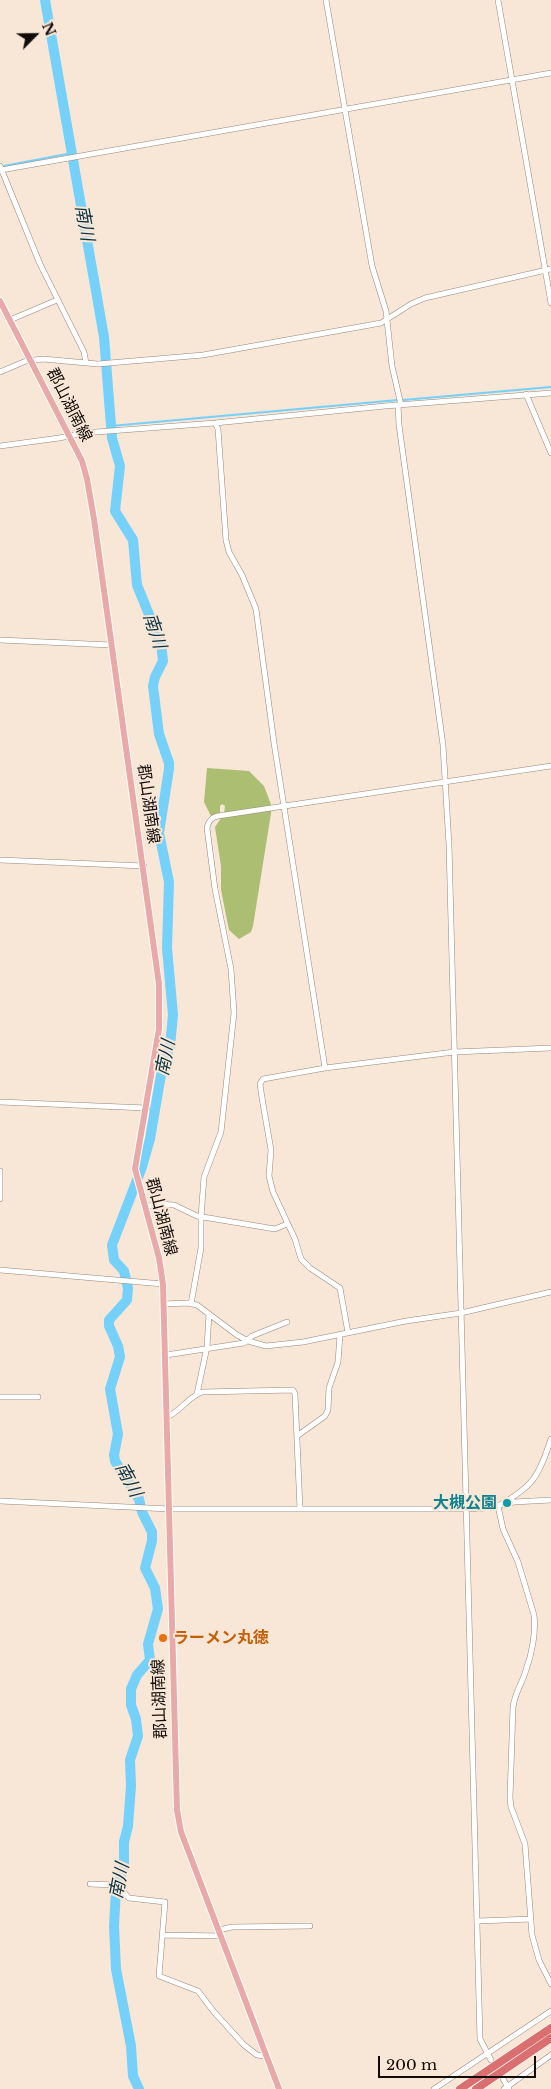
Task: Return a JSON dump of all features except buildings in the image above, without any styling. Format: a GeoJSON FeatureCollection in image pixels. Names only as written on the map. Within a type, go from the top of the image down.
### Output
{"type":"FeatureCollection","features":[{"type":"Feature","properties":{"kind":"highway"},"geometry":{"type":"LineString","coordinates":[[460,2089],[551,2028]]}},
{"type":"Feature","properties":{"kind":"highway"},"geometry":{"type":"LineString","coordinates":[[476,2089],[551,2038]]}},
{"type":"Feature","properties":{"kind":"main road","name":"郡山湖南線"},"geometry":{"type":"LineString","coordinates":[[1,306],[70,436],[87,479],[157,958],[160,1004],[159,1029],[147,1108],[135,1169],[159,1258],[163,1284],[177,1810],[181,1832],[279,2089]]}},
{"type":"Feature","properties":{"kind":"street"},"geometry":{"type":"LineString","coordinates":[[326,0],[372,266],[384,303],[387,320],[392,366],[400,405],[399,425],[443,745],[446,781],[480,2039],[491,2060]]}},
{"type":"Feature","properties":{"kind":"street"},"geometry":{"type":"LineString","coordinates":[[498,0],[548,270],[551,303]]}},
{"type":"Feature","properties":{"kind":"street"},"geometry":{"type":"LineString","coordinates":[[86,363],[80,343],[40,264],[1,168],[76,157],[551,73]]}},
{"type":"Feature","properties":{"kind":"street"},"geometry":{"type":"LineString","coordinates":[[0,372],[31,360],[111,363],[203,355],[381,323],[411,304],[425,298],[548,270]]}},
{"type":"Feature","properties":{"kind":"street"},"geometry":{"type":"LineString","coordinates":[[10,320],[57,300]]}},
{"type":"Feature","properties":{"kind":"street"},"geometry":{"type":"LineString","coordinates":[[0,446],[83,433],[551,393]]}},
{"type":"Feature","properties":{"kind":"street"},"geometry":{"type":"LineString","coordinates":[[526,394],[551,453]]}},
{"type":"Feature","properties":{"kind":"street"},"geometry":{"type":"LineString","coordinates":[[215,423],[218,429],[226,540],[229,552],[242,575],[256,609],[325,1068]]}},
{"type":"Feature","properties":{"kind":"street"},"geometry":{"type":"LineString","coordinates":[[0,640],[111,645]]}},
{"type":"Feature","properties":{"kind":"street"},"geometry":{"type":"LineString","coordinates":[[191,1304],[202,1248],[201,1217],[204,1177],[221,1132],[234,1013],[231,969],[215,889],[207,828],[211,820],[215,816],[551,766]]}},
{"type":"Feature","properties":{"kind":"street"},"geometry":{"type":"LineString","coordinates":[[0,860],[144,866]]}},
{"type":"Feature","properties":{"kind":"street"},"geometry":{"type":"LineString","coordinates":[[348,1333],[340,1288],[305,1263],[299,1256],[295,1239],[287,1224],[270,1180],[271,1150],[260,1084],[263,1079],[325,1068],[454,1052],[551,1048]]}},
{"type":"Feature","properties":{"kind":"street"},"geometry":{"type":"LineString","coordinates":[[0,1102],[147,1108]]}},
{"type":"Feature","properties":{"kind":"street"},"geometry":{"type":"LineString","coordinates":[[0,1171],[0,1199]]}},
{"type":"Feature","properties":{"kind":"street"},"geometry":{"type":"LineString","coordinates":[[145,1207],[158,1204],[174,1204],[201,1217],[275,1229],[287,1224]]}},
{"type":"Feature","properties":{"kind":"street"},"geometry":{"type":"LineString","coordinates":[[0,1270],[163,1284]]}},
{"type":"Feature","properties":{"kind":"street"},"geometry":{"type":"LineString","coordinates":[[164,1304],[191,1304],[248,1341],[266,1346],[340,1335],[461,1312],[551,1292]]}},
{"type":"Feature","properties":{"kind":"street"},"geometry":{"type":"LineString","coordinates":[[197,1394],[206,1349],[209,1314]]}},
{"type":"Feature","properties":{"kind":"street"},"geometry":{"type":"LineString","coordinates":[[166,1355],[248,1341],[252,1336],[287,1322]]}},
{"type":"Feature","properties":{"kind":"street"},"geometry":{"type":"LineString","coordinates":[[297,1436],[325,1416],[328,1410],[329,1388],[338,1362],[340,1335]]}},
{"type":"Feature","properties":{"kind":"street"},"geometry":{"type":"LineString","coordinates":[[167,1417],[202,1392],[292,1390],[295,1394],[300,1509]]}},
{"type":"Feature","properties":{"kind":"street"},"geometry":{"type":"LineString","coordinates":[[0,1397],[38,1397]]}},
{"type":"Feature","properties":{"kind":"street"},"geometry":{"type":"LineString","coordinates":[[498,1506],[520,1494],[533,1482],[541,1468],[551,1439]]}},
{"type":"Feature","properties":{"kind":"street"},"geometry":{"type":"LineString","coordinates":[[0,1501],[170,1509],[466,1509],[498,1506],[514,1502],[551,1500]]}},
{"type":"Feature","properties":{"kind":"street"},"geometry":{"type":"LineString","coordinates":[[498,1506],[503,1529],[522,1574],[535,1624],[527,1670],[515,1693],[510,1798],[511,1808],[526,1844],[531,1919],[536,1951],[551,1984]]}},
{"type":"Feature","properties":{"kind":"street"},"geometry":{"type":"LineString","coordinates":[[90,1884],[116,1885],[129,1898],[164,1902],[159,1976],[198,1991],[244,2045],[257,2055],[266,2056]]}},
{"type":"Feature","properties":{"kind":"street"},"geometry":{"type":"LineString","coordinates":[[478,1921],[531,1919]]}},
{"type":"Feature","properties":{"kind":"street"},"geometry":{"type":"LineString","coordinates":[[163,1935],[220,1933],[232,1926],[310,1926]]}},
{"type":"Feature","properties":{"kind":"street"},"geometry":{"type":"LineString","coordinates":[[434,2089],[551,2011]]}},
{"type":"Feature","properties":{"kind":"street"},"geometry":{"type":"LineString","coordinates":[[503,2079],[507,2088],[551,2055]]}},
{"type":"Feature","properties":{"kind":"green space"},"geometry":{"type":"Polygon","coordinates":[[[207,768],[249,771],[264,786],[272,807],[253,926],[251,932],[239,939],[229,930],[221,890],[221,866],[215,827],[224,814],[225,806],[222,804],[220,806],[220,814],[211,816],[204,802],[207,768]]]}},
{"type":"Feature","properties":{"kind":"waterway","name":"南川"},"geometry":{"type":"LineString","coordinates":[[45,0],[104,337],[112,438],[120,466],[115,511],[133,540],[137,585],[161,644],[163,661],[153,686],[159,734],[169,763],[159,833],[169,882],[167,948],[173,1015],[170,1046],[162,1069],[150,1139],[142,1167],[112,1245],[114,1260],[124,1271],[128,1288],[127,1300],[109,1320],[109,1326],[118,1346],[120,1357],[110,1389],[118,1434],[114,1455],[115,1461],[139,1499],[142,1512],[152,1532],[152,1541],[145,1568],[155,1588],[158,1609],[148,1644],[150,1660],[137,1675],[131,1689],[131,1705],[136,1719],[138,1736],[130,1760],[131,1786],[128,1826],[124,1842],[124,1867],[116,1890],[114,1926],[116,1969],[131,2046],[133,2076],[139,2089]]}},
{"type":"Feature","properties":{"kind":"waterway"},"geometry":{"type":"LineString","coordinates":[[4,166],[72,153]]}},
{"type":"Feature","properties":{"kind":"waterway"},"geometry":{"type":"LineString","coordinates":[[403,400],[551,387]]}},
{"type":"Feature","properties":{"kind":"waterway"},"geometry":{"type":"LineString","coordinates":[[111,426],[398,400]]}},
{"type":"Feature","properties":{"kind":"place","name":"大槻公園"},"geometry":{"type":"Point","coordinates":[507,1503]}},
{"type":"Feature","properties":{"kind":"place","name":"ラーメン丸徳"},"geometry":{"type":"Point","coordinates":[163,1638]}}]}
